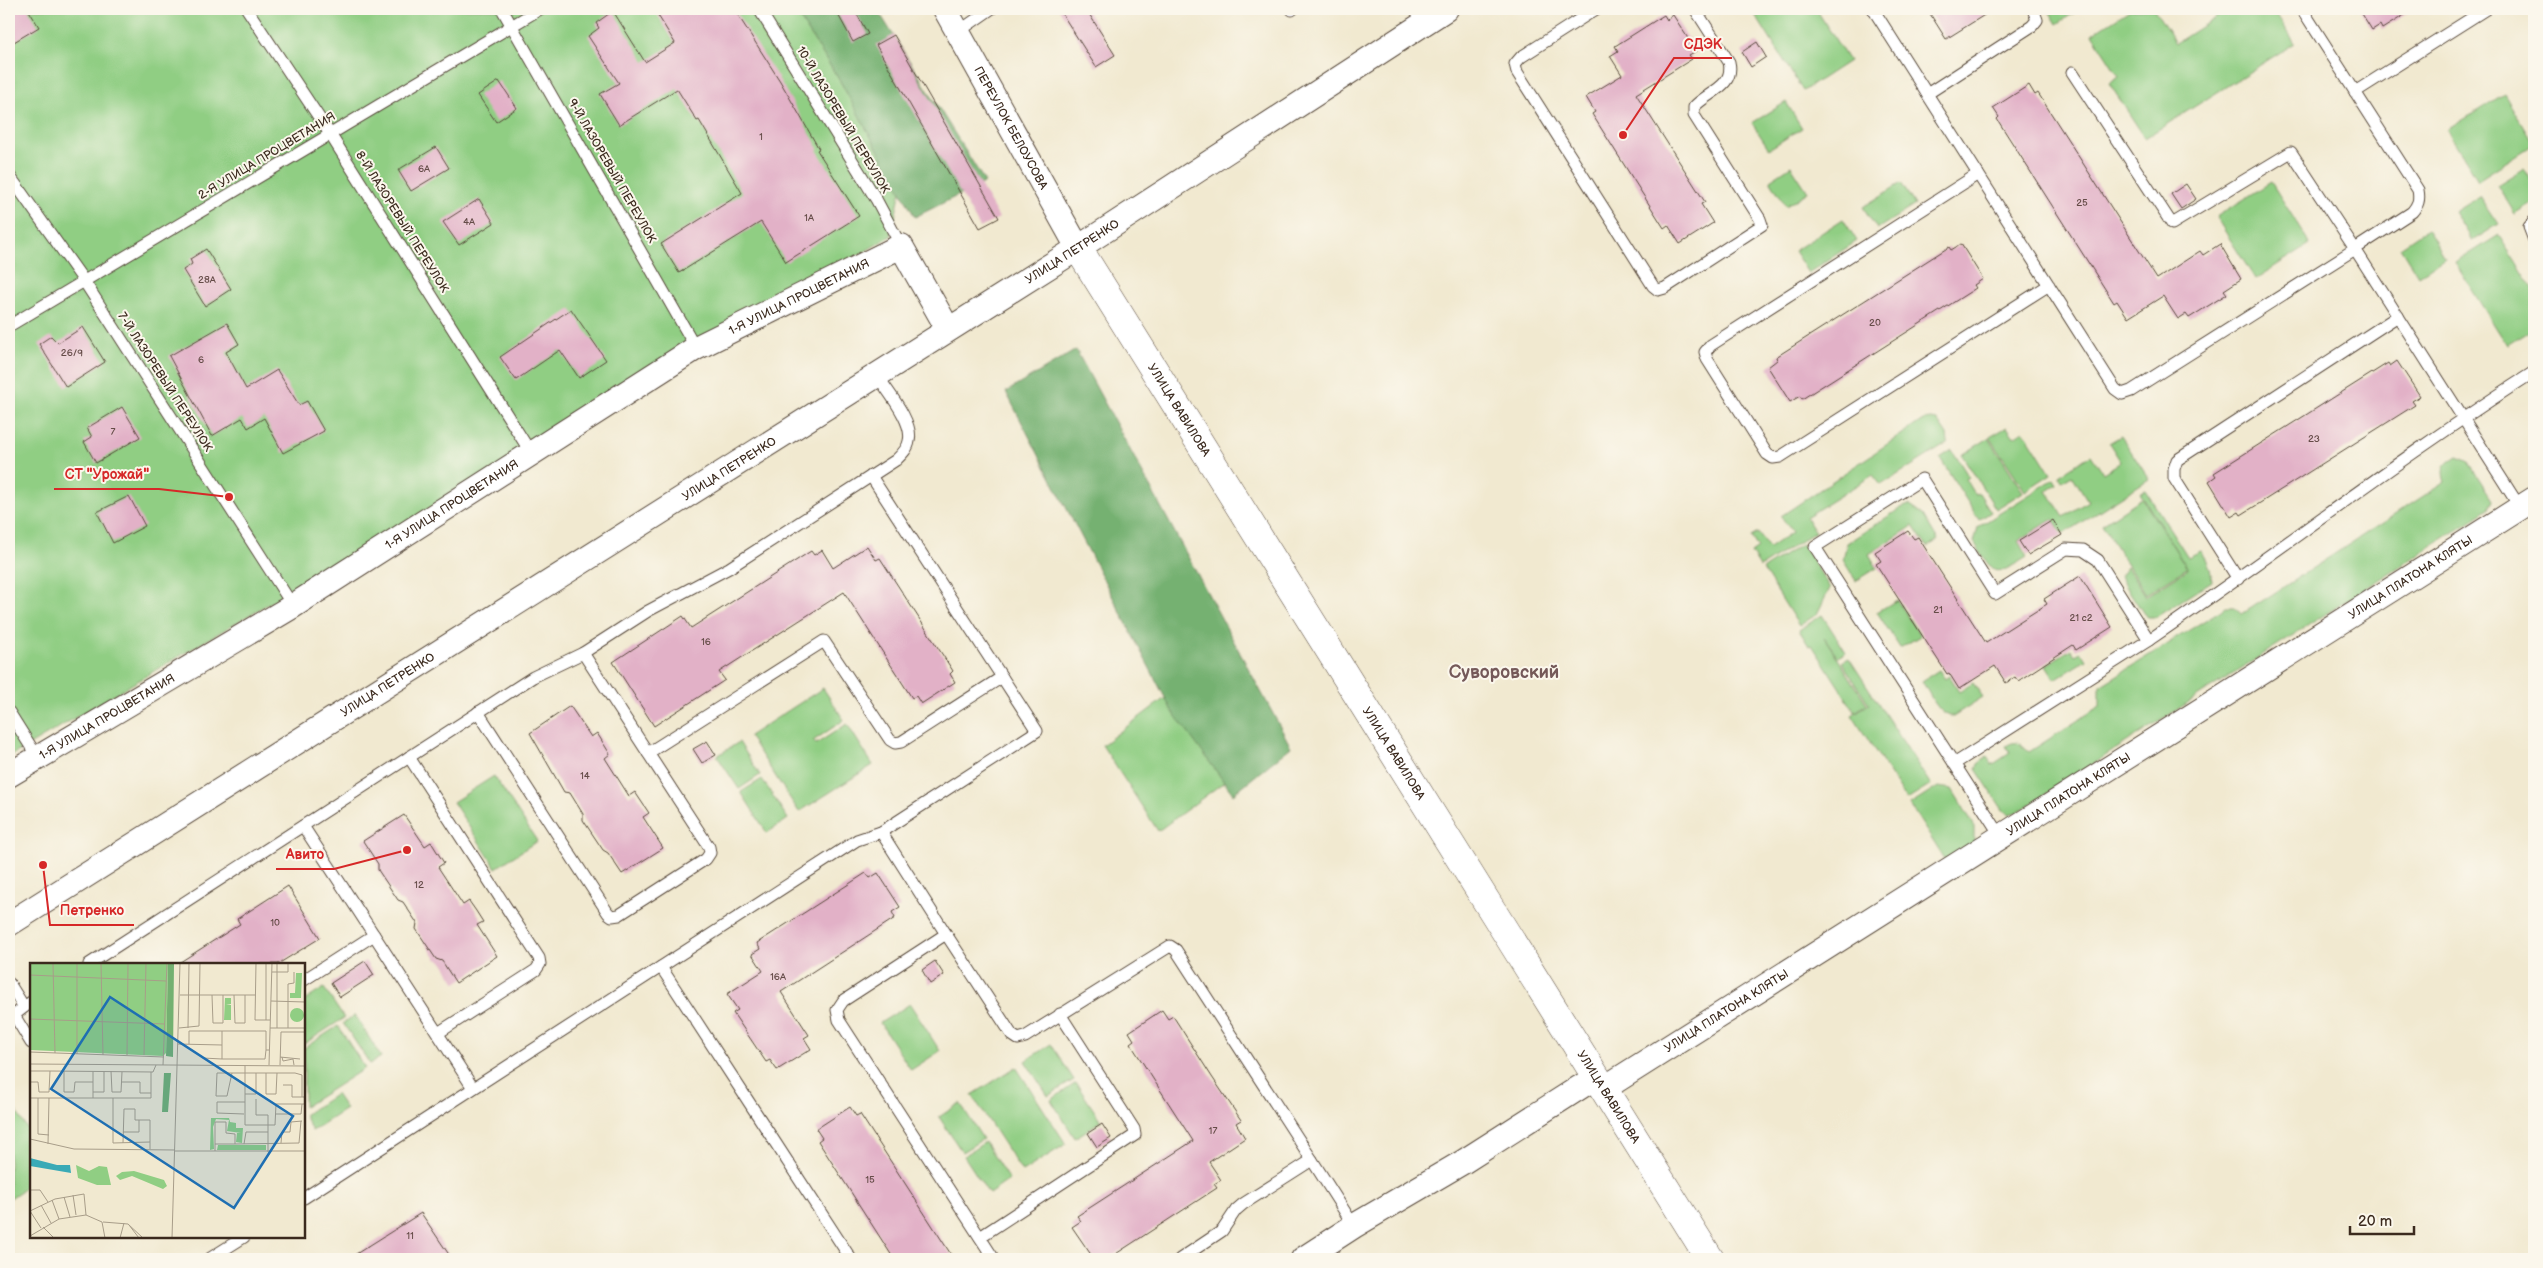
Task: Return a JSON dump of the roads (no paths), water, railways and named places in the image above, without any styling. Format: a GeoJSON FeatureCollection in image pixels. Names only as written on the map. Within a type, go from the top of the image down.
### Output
{"type":"FeatureCollection","features":[{"type":"Feature","properties":{"kind":"street","name":"ПЕРЕУЛОК БЕЛОУСОВА"},"geometry":{"type":"LineString","coordinates":[[945,9],[1078,248]]}},
{"type":"Feature","properties":{"kind":"street","name":"УЛИЦА ПЕТРЕНКО"},"geometry":{"type":"LineString","coordinates":[[9,924],[1078,248],[1419,16],[1446,9]]}},
{"type":"Feature","properties":{"kind":"street"},"geometry":{"type":"LineString","coordinates":[[901,246],[948,329]]}},
{"type":"Feature","properties":{"kind":"street","name":"1-Я УЛИЦА ПРОЦВЕТАНИЯ"},"geometry":{"type":"LineString","coordinates":[[9,775],[293,606],[696,348],[901,246]]}},
{"type":"Feature","properties":{"kind":"street","name":"УЛИЦА ВАВИЛОВА"},"geometry":{"type":"LineString","coordinates":[[1078,248],[1710,1259]]}},
{"type":"Feature","properties":{"kind":"street","name":"УЛИЦА ПЛАТОНА КЛЯТЫ"},"geometry":{"type":"LineString","coordinates":[[1303,1259],[1354,1226],[1600,1083],[2002,838],[2528,504]]}},
{"type":"Feature","properties":{"kind":"lane","name":"8-Й ЛАЗОРЕВЫЙ ПЕРЕУЛОК"},"geometry":{"type":"LineString","coordinates":[[248,9],[330,134],[531,452]]}},
{"type":"Feature","properties":{"kind":"lane","name":"9-Й ЛАЗОРЕВЫЙ ПЕРЕУЛОК"},"geometry":{"type":"LineString","coordinates":[[502,9],[513,25],[696,348]]}},
{"type":"Feature","properties":{"kind":"lane","name":"2-Я УЛИЦА ПРОЦВЕТАНИЯ"},"geometry":{"type":"LineString","coordinates":[[9,326],[540,9]]}},
{"type":"Feature","properties":{"kind":"lane","name":"10-Й ЛАЗОРЕВЫЙ ПЕРЕУЛОК"},"geometry":{"type":"LineString","coordinates":[[759,9],[876,200],[901,246]]}},
{"type":"Feature","properties":{"kind":"lane"},"geometry":{"type":"LineString","coordinates":[[958,32],[991,9]]}},
{"type":"Feature","properties":{"kind":"lane"},"geometry":{"type":"LineString","coordinates":[[1596,9],[1521,57],[1515,64],[1516,72],[1653,286],[1658,290],[1666,288],[1762,225],[1694,115],[1694,107],[1728,80],[1731,70],[1729,62],[1695,9]]}},
{"type":"Feature","properties":{"kind":"lane"},"geometry":{"type":"LineString","coordinates":[[1873,9],[2115,389],[2122,394],[2131,391],[2355,249],[2412,212],[2417,206],[2418,190],[2302,9]]}},
{"type":"Feature","properties":{"kind":"lane"},"geometry":{"type":"LineString","coordinates":[[1927,94],[2032,26],[2037,20],[2032,9]]}},
{"type":"Feature","properties":{"kind":"lane"},"geometry":{"type":"LineString","coordinates":[[2355,92],[2486,9]]}},
{"type":"Feature","properties":{"kind":"lane"},"geometry":{"type":"LineString","coordinates":[[2072,72],[2172,224],[2291,152],[2463,418],[2528,504]]}},
{"type":"Feature","properties":{"kind":"lane"},"geometry":{"type":"LineString","coordinates":[[1978,174],[1711,345],[1705,352],[1707,359],[1762,446],[1773,458],[1780,456],[2049,285]]}},
{"type":"Feature","properties":{"kind":"lane","name":"7-Й ЛАЗОРЕВЫЙ ПЕРЕУЛОК"},"geometry":{"type":"LineString","coordinates":[[9,175],[84,281],[293,606]]}},
{"type":"Feature","properties":{"kind":"lane"},"geometry":{"type":"LineString","coordinates":[[2534,221],[2529,227],[2534,240]]}},
{"type":"Feature","properties":{"kind":"lane"},"geometry":{"type":"LineString","coordinates":[[2238,579],[2174,478],[2177,460],[2398,316]]}},
{"type":"Feature","properties":{"kind":"lane"},"geometry":{"type":"LineString","coordinates":[[1954,764],[2149,640],[2238,579],[2463,418],[2534,372]]}},
{"type":"Feature","properties":{"kind":"lane"},"geometry":{"type":"LineString","coordinates":[[91,963],[533,677],[583,653],[648,611],[729,568],[896,460],[910,442],[906,420],[877,375]]}},
{"type":"Feature","properties":{"kind":"lane"},"geometry":{"type":"LineString","coordinates":[[305,1197],[857,840],[880,832],[1037,731],[872,476]]}},
{"type":"Feature","properties":{"kind":"lane"},"geometry":{"type":"LineString","coordinates":[[2002,838],[1815,547],[1922,479],[1995,594],[2066,549],[2083,550],[2098,560],[2149,640]]}},
{"type":"Feature","properties":{"kind":"lane"},"geometry":{"type":"LineString","coordinates":[[648,753],[824,641],[890,740],[895,743],[901,742],[1002,677]]}},
{"type":"Feature","properties":{"kind":"lane"},"geometry":{"type":"LineString","coordinates":[[478,712],[608,913],[612,916],[619,915],[706,859],[710,853],[709,848],[583,653]]}},
{"type":"Feature","properties":{"kind":"lane"},"geometry":{"type":"LineString","coordinates":[[9,712],[38,758]]}},
{"type":"Feature","properties":{"kind":"lane"},"geometry":{"type":"LineString","coordinates":[[409,758],[539,958],[540,964],[536,970],[438,1033]]}},
{"type":"Feature","properties":{"kind":"lane"},"geometry":{"type":"LineString","coordinates":[[303,826],[474,1088]]}},
{"type":"Feature","properties":{"kind":"lane"},"geometry":{"type":"LineString","coordinates":[[880,832],[1012,1035],[1018,1039],[1025,1037],[1170,946],[1176,950],[1354,1226]]}},
{"type":"Feature","properties":{"kind":"lane"},"geometry":{"type":"LineString","coordinates":[[946,934],[843,1001],[836,1010],[839,1020],[994,1259]]}},
{"type":"Feature","properties":{"kind":"lane"},"geometry":{"type":"LineString","coordinates":[[305,979],[374,935]]}},
{"type":"Feature","properties":{"kind":"lane"},"geometry":{"type":"LineString","coordinates":[[661,967],[850,1259]]}},
{"type":"Feature","properties":{"kind":"lane"},"geometry":{"type":"LineString","coordinates":[[9,984],[28,1004],[11,1017],[30,1042]]}},
{"type":"Feature","properties":{"kind":"lane"},"geometry":{"type":"LineString","coordinates":[[980,1237],[1135,1134],[1134,1129],[1060,1014]]}},
{"type":"Feature","properties":{"kind":"lane"},"geometry":{"type":"LineString","coordinates":[[1180,1259],[1222,1231],[1236,1210],[1243,1204],[1312,1160]]}},
{"type":"Feature","properties":{"kind":"lane"},"geometry":{"type":"LineString","coordinates":[[210,1259],[242,1238]]}},
{"type":"Feature","properties":{"kind":"place","name":"СДЭК"},"geometry":{"type":"Point","coordinates":[1623,135]}},
{"type":"Feature","properties":{"kind":"place","name":"СТ \"Урожай\""},"geometry":{"type":"Point","coordinates":[229,497]}},
{"type":"Feature","properties":{"kind":"place","name":"Авито"},"geometry":{"type":"Point","coordinates":[407,850]}},
{"type":"Feature","properties":{"kind":"place","name":"Петренко"},"geometry":{"type":"Point","coordinates":[43,865]}},
{"type":"Feature","properties":{"kind":"district","name":"Суворовский"},"geometry":{"type":"Point","coordinates":[1504,672]}}]}
